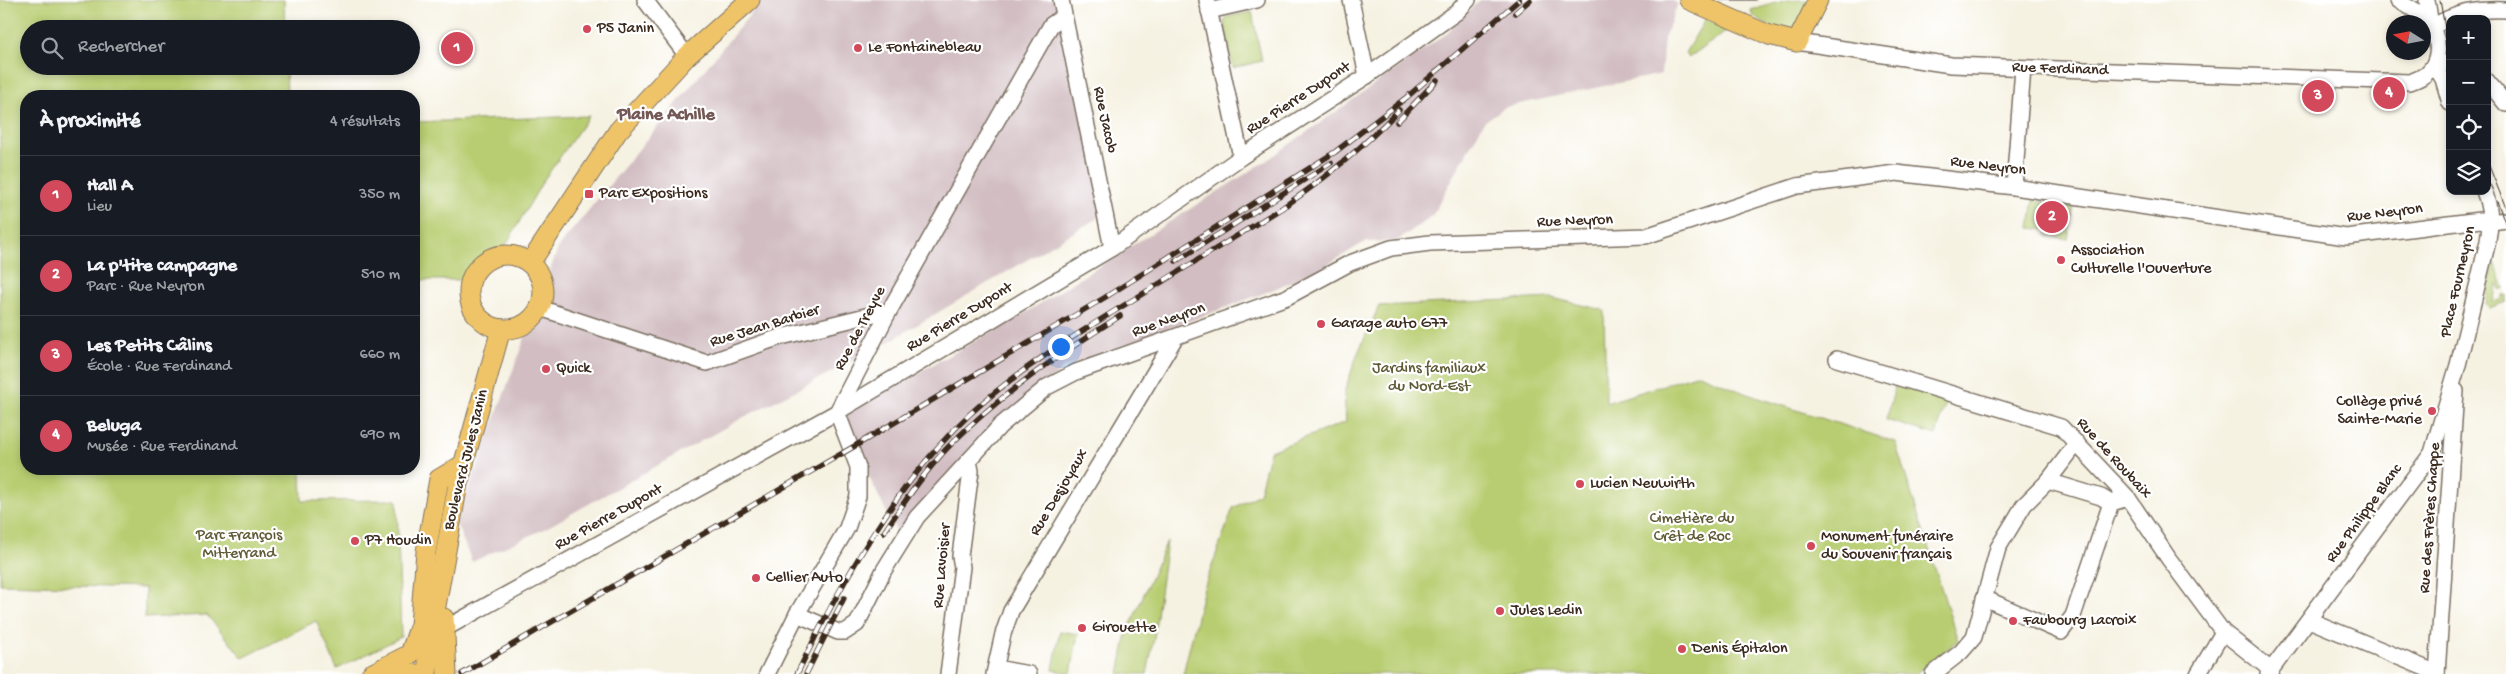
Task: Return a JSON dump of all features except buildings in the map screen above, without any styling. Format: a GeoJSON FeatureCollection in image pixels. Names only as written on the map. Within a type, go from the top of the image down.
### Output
{"type":"FeatureCollection","features":[{"type":"Feature","properties":{"kind":"main road"},"geometry":{"type":"LineString","coordinates":[[530,263],[618,131],[688,56],[750,0]]}},
{"type":"Feature","properties":{"kind":"main road","name":"Rue Ferdinand"},"geometry":{"type":"LineString","coordinates":[[1689,0],[1769,35],[1797,42]]}},
{"type":"Feature","properties":{"kind":"main road"},"geometry":{"type":"LineString","coordinates":[[1797,42],[1818,0]]}},
{"type":"Feature","properties":{"kind":"main road"},"geometry":{"type":"LineString","coordinates":[[507,254],[519,257],[530,263],[538,272],[542,284],[543,296],[540,308],[533,318],[524,325],[513,329],[501,330],[485,324],[476,316],[470,305],[468,293],[470,281],[475,270],[484,261],[495,256],[507,254]]}},
{"type":"Feature","properties":{"kind":"main road","name":"Boulevard Jules Janin"},"geometry":{"type":"LineString","coordinates":[[429,657],[448,536],[464,464],[501,330]]}},
{"type":"Feature","properties":{"kind":"main road"},"geometry":{"type":"LineString","coordinates":[[410,654],[420,625],[426,552],[439,480],[464,464]]}},
{"type":"Feature","properties":{"kind":"main road","name":"Boulevard Jules Janin"},"geometry":{"type":"LineString","coordinates":[[439,593],[446,628],[446,674]]}},
{"type":"Feature","properties":{"kind":"main road"},"geometry":{"type":"LineString","coordinates":[[429,657],[446,628]]}},
{"type":"Feature","properties":{"kind":"main road"},"geometry":{"type":"LineString","coordinates":[[378,670],[410,654],[429,657],[437,667],[439,674]]}},
{"type":"Feature","properties":{"kind":"main road"},"geometry":{"type":"LineString","coordinates":[[378,670],[415,674]]}},
{"type":"Feature","properties":{"kind":"street"},"geometry":{"type":"LineString","coordinates":[[645,0],[688,56]]}},
{"type":"Feature","properties":{"kind":"street","name":"Rue Jacob"},"geometry":{"type":"LineString","coordinates":[[1061,0],[1112,248]]}},
{"type":"Feature","properties":{"kind":"street"},"geometry":{"type":"LineString","coordinates":[[1241,157],[1208,5],[1257,0]]}},
{"type":"Feature","properties":{"kind":"street"},"geometry":{"type":"LineString","coordinates":[[1351,0],[1367,76]]}},
{"type":"Feature","properties":{"kind":"street","name":"Rue Pierre Dupont"},"geometry":{"type":"LineString","coordinates":[[446,628],[837,412],[1112,248],[1241,157],[1367,76],[1456,12],[1468,0]]}},
{"type":"Feature","properties":{"kind":"street"},"geometry":{"type":"LineString","coordinates":[[2398,0],[2422,15]]}},
{"type":"Feature","properties":{"kind":"street"},"geometry":{"type":"LineString","coordinates":[[2427,0],[2429,15]]}},
{"type":"Feature","properties":{"kind":"street"},"geometry":{"type":"LineString","coordinates":[[2446,87],[2444,79],[2434,64],[2437,42],[2431,28],[2454,15],[2480,10],[2506,10]]}},
{"type":"Feature","properties":{"kind":"street","name":"Rue de Treyve"},"geometry":{"type":"LineString","coordinates":[[837,412],[888,313],[1051,25],[1064,16]]}},
{"type":"Feature","properties":{"kind":"street","name":"Rue Ferdinand"},"geometry":{"type":"LineString","coordinates":[[1797,42],[1951,65],[2409,82],[2428,74],[2434,64]]}},
{"type":"Feature","properties":{"kind":"street"},"geometry":{"type":"LineString","coordinates":[[2434,64],[2446,62]]}},
{"type":"Feature","properties":{"kind":"street"},"geometry":{"type":"LineString","coordinates":[[2014,187],[2023,68]]}},
{"type":"Feature","properties":{"kind":"street"},"geometry":{"type":"LineString","coordinates":[[2491,86],[2506,104]]}},
{"type":"Feature","properties":{"kind":"street","name":"Rue Neyron"},"geometry":{"type":"LineString","coordinates":[[797,614],[838,632],[845,632],[857,624],[884,570],[917,517],[1000,426],[1047,387],[1061,378],[1287,297],[1350,263],[1391,248],[1430,243],[1646,236],[1797,186],[1896,172],[2014,187],[2346,238],[2480,220],[2499,221]]}},
{"type":"Feature","properties":{"kind":"street"},"geometry":{"type":"LineString","coordinates":[[2485,195],[2499,221]]}},
{"type":"Feature","properties":{"kind":"street","name":"Place Fourneyron"},"geometry":{"type":"LineString","coordinates":[[2458,365],[2499,221]]}},
{"type":"Feature","properties":{"kind":"street","name":"Rue Jean Barbier"},"geometry":{"type":"LineString","coordinates":[[540,308],[707,363],[777,338],[874,314],[888,313]]}},
{"type":"Feature","properties":{"kind":"street","name":"Rue Desjoyaux"},"geometry":{"type":"LineString","coordinates":[[995,671],[1011,611],[1175,338]]}},
{"type":"Feature","properties":{"kind":"street","name":"Rue de Roubaix"},"geometry":{"type":"LineString","coordinates":[[1837,359],[2062,427],[2128,498],[2169,560],[2223,632],[2270,672]]}},
{"type":"Feature","properties":{"kind":"street","name":"Rue Philippe Blanc"},"geometry":{"type":"LineString","coordinates":[[2270,672],[2432,453],[2458,365]]}},
{"type":"Feature","properties":{"kind":"street","name":"Rue des Frères Chappe"},"geometry":{"type":"LineString","coordinates":[[2437,673],[2458,365]]}},
{"type":"Feature","properties":{"kind":"street"},"geometry":{"type":"LineString","coordinates":[[767,674],[797,614],[848,528],[858,496],[858,467],[837,412]]}},
{"type":"Feature","properties":{"kind":"street"},"geometry":{"type":"LineString","coordinates":[[1932,674],[1961,652],[1974,637],[1998,548],[2024,506],[2048,481],[2077,442]]}},
{"type":"Feature","properties":{"kind":"street","name":"Rue Lavoisier"},"geometry":{"type":"LineString","coordinates":[[948,674],[962,567],[960,556],[971,471],[968,461]]}},
{"type":"Feature","properties":{"kind":"street"},"geometry":{"type":"LineString","coordinates":[[2048,481],[2101,497],[2112,504]]}},
{"type":"Feature","properties":{"kind":"street"},"geometry":{"type":"LineString","coordinates":[[2112,504],[2128,498]]}},
{"type":"Feature","properties":{"kind":"street"},"geometry":{"type":"LineString","coordinates":[[1984,598],[2061,632],[2073,616],[2112,504]]}},
{"type":"Feature","properties":{"kind":"street"},"geometry":{"type":"LineString","coordinates":[[2309,620],[2437,673]]}},
{"type":"Feature","properties":{"kind":"street"},"geometry":{"type":"LineString","coordinates":[[2198,674],[2223,632]]}},
{"type":"Feature","properties":{"kind":"street"},"geometry":{"type":"LineString","coordinates":[[995,671],[1029,674]]}},
{"type":"Feature","properties":{"kind":"shaded area"},"geometry":{"type":"Polygon","coordinates":[[[762,0],[1063,0],[1108,212],[878,348],[744,417],[546,528],[472,562],[456,523],[559,246],[762,0]]]}},
{"type":"Feature","properties":{"kind":"shaded area"},"geometry":{"type":"Polygon","coordinates":[[[1480,0],[1671,0],[1678,4],[1664,38],[1661,74],[1505,107],[1484,122],[1432,216],[1397,241],[1365,242],[1320,269],[1267,292],[1063,368],[898,535],[839,417],[1025,313],[1266,161],[1443,36],[1480,0]]]}},
{"type":"Feature","properties":{"kind":"green space","name":"Parc François Mitterrand"},"geometry":{"type":"Polygon","coordinates":[[[0,0],[284,0],[285,20],[20,20],[20,75],[286,75],[287,90],[20,90],[20,475],[301,475],[302,501],[397,500],[401,637],[337,669],[316,621],[243,658],[207,615],[145,618],[145,588],[0,584],[0,0]]]}},
{"type":"Feature","properties":{"kind":"green space"},"geometry":{"type":"Polygon","coordinates":[[[1787,0],[1812,0],[1800,21],[1788,30],[1781,31],[1773,28],[1752,15],[1751,10],[1787,0]]]}},
{"type":"Feature","properties":{"kind":"green space"},"geometry":{"type":"Polygon","coordinates":[[[1252,12],[1262,61],[1233,68],[1224,22],[1227,17],[1252,12]]]}},
{"type":"Feature","properties":{"kind":"green space"},"geometry":{"type":"Polygon","coordinates":[[[1706,18],[1727,31],[1688,58],[1685,53],[1706,18]]]}},
{"type":"Feature","properties":{"kind":"green space"},"geometry":{"type":"Polygon","coordinates":[[[589,116],[543,181],[504,248],[476,261],[463,280],[420,280],[420,122],[589,116]]]}},
{"type":"Feature","properties":{"kind":"green space"},"geometry":{"type":"Polygon","coordinates":[[[2034,200],[2074,206],[2068,239],[2047,236],[2048,230],[2030,228],[2034,200]]]}},
{"type":"Feature","properties":{"kind":"green space"},"geometry":{"type":"Polygon","coordinates":[[[2495,265],[2504,289],[2500,291],[2497,284],[2493,302],[2502,299],[2502,296],[2506,295],[2506,302],[2489,308],[2486,303],[2493,266],[2495,265]]]}},
{"type":"Feature","properties":{"kind":"green space","name":"Cimetière du Crêt de Roc"},"geometry":{"type":"Polygon","coordinates":[[[1552,298],[1604,310],[1606,403],[1699,374],[1747,394],[1895,442],[1958,641],[1915,674],[1183,674],[1204,588],[1233,508],[1259,494],[1270,451],[1346,422],[1344,393],[1357,355],[1379,306],[1552,298]]]}},
{"type":"Feature","properties":{"kind":"green space"},"geometry":{"type":"Polygon","coordinates":[[[1896,384],[1947,399],[1936,435],[1886,420],[1896,384]]]}},
{"type":"Feature","properties":{"kind":"green space"},"geometry":{"type":"Polygon","coordinates":[[[1167,541],[1154,638],[1147,674],[1119,674],[1127,633],[1167,541]]]}},
{"type":"Feature","properties":{"kind":"green space"},"geometry":{"type":"Polygon","coordinates":[[[1060,631],[1078,634],[1071,673],[1053,670],[1060,631]]]}},
{"type":"Feature","properties":{"kind":"tram line"},"geometry":{"type":"LineString","coordinates":[[1721,0],[1756,0]]}},
{"type":"Feature","properties":{"kind":"tram line"},"geometry":{"type":"LineString","coordinates":[[2440,0],[2446,34]]}},
{"type":"Feature","properties":{"kind":"tram line"},"geometry":{"type":"LineString","coordinates":[[2491,171],[2506,208]]}},
{"type":"Feature","properties":{"kind":"tram line"},"geometry":{"type":"LineString","coordinates":[[2497,201],[2506,225]]}},
{"type":"Feature","properties":{"kind":"railway"},"geometry":{"type":"LineString","coordinates":[[462,674],[860,443],[1104,298],[1335,152],[1407,97],[1519,0]]}},
{"type":"Feature","properties":{"kind":"railway"},"geometry":{"type":"LineString","coordinates":[[1515,13],[1530,0]]}},
{"type":"Feature","properties":{"kind":"railway"},"geometry":{"type":"LineString","coordinates":[[1397,122],[1437,80]]}},
{"type":"Feature","properties":{"kind":"railway"},"geometry":{"type":"LineString","coordinates":[[797,674],[832,604],[872,536],[917,472],[970,414],[1008,382],[1048,353],[1298,197],[1343,162],[1399,110]]}},
{"type":"Feature","properties":{"kind":"railway"},"geometry":{"type":"LineString","coordinates":[[1176,261],[1331,163]]}},
{"type":"Feature","properties":{"kind":"railway"},"geometry":{"type":"LineString","coordinates":[[884,532],[935,462],[973,423],[1034,374],[1120,316]]}},
{"type":"Feature","properties":{"kind":"railway"},"geometry":{"type":"LineString","coordinates":[[806,674],[844,598]]}},
{"type":"Feature","properties":{"kind":"place","name":"P5 Janin"},"geometry":{"type":"Point","coordinates":[587,29]}},
{"type":"Feature","properties":{"kind":"place","name":"Hall A"},"geometry":{"type":"Point","coordinates":[457,48]}},
{"type":"Feature","properties":{"kind":"place","name":"Le Fontainebleau"},"geometry":{"type":"Point","coordinates":[858,48]}},
{"type":"Feature","properties":{"kind":"place","name":"Beluga"},"geometry":{"type":"Point","coordinates":[2389,93]}},
{"type":"Feature","properties":{"kind":"place","name":"Les Petits Câlins"},"geometry":{"type":"Point","coordinates":[2318,96]}},
{"type":"Feature","properties":{"kind":"place","name":"Parc Expositions"},"geometry":{"type":"Point","coordinates":[589,194]}},
{"type":"Feature","properties":{"kind":"place","name":"La p'tite campagne"},"geometry":{"type":"Point","coordinates":[2052,217]}},
{"type":"Feature","properties":{"kind":"place","name":"Association Culturelle l'Ouverture"},"geometry":{"type":"Point","coordinates":[2061,260]}},
{"type":"Feature","properties":{"kind":"place","name":"Garage auto G77"},"geometry":{"type":"Point","coordinates":[1321,324]}},
{"type":"Feature","properties":{"kind":"place","name":"Quick"},"geometry":{"type":"Point","coordinates":[546,369]}},
{"type":"Feature","properties":{"kind":"place","name":"Collège privé Sainte-Marie"},"geometry":{"type":"Point","coordinates":[2432,411]}},
{"type":"Feature","properties":{"kind":"place","name":"Lucien Neuwirth"},"geometry":{"type":"Point","coordinates":[1580,484]}},
{"type":"Feature","properties":{"kind":"place","name":"P7 Houdin"},"geometry":{"type":"Point","coordinates":[355,541]}},
{"type":"Feature","properties":{"kind":"place","name":"Monument funéraire du Souvenir français"},"geometry":{"type":"Point","coordinates":[1811,546]}},
{"type":"Feature","properties":{"kind":"place","name":"Cellier Auto"},"geometry":{"type":"Point","coordinates":[756,578]}},
{"type":"Feature","properties":{"kind":"place","name":"Jules Ledin"},"geometry":{"type":"Point","coordinates":[1500,611]}},
{"type":"Feature","properties":{"kind":"place","name":"Faubourg Lacroix"},"geometry":{"type":"Point","coordinates":[2013,621]}},
{"type":"Feature","properties":{"kind":"place","name":"Girouette"},"geometry":{"type":"Point","coordinates":[1082,628]}},
{"type":"Feature","properties":{"kind":"place","name":"Denis Épitalon"},"geometry":{"type":"Point","coordinates":[1682,649]}},
{"type":"Feature","properties":{"kind":"district","name":"Plaine Achille"},"geometry":{"type":"Point","coordinates":[666,115]}},
{"type":"Feature","properties":{"kind":"park label","name":"Jardins familiaux du Nord-Est"},"geometry":{"type":"Point","coordinates":[1429,378]}}]}
